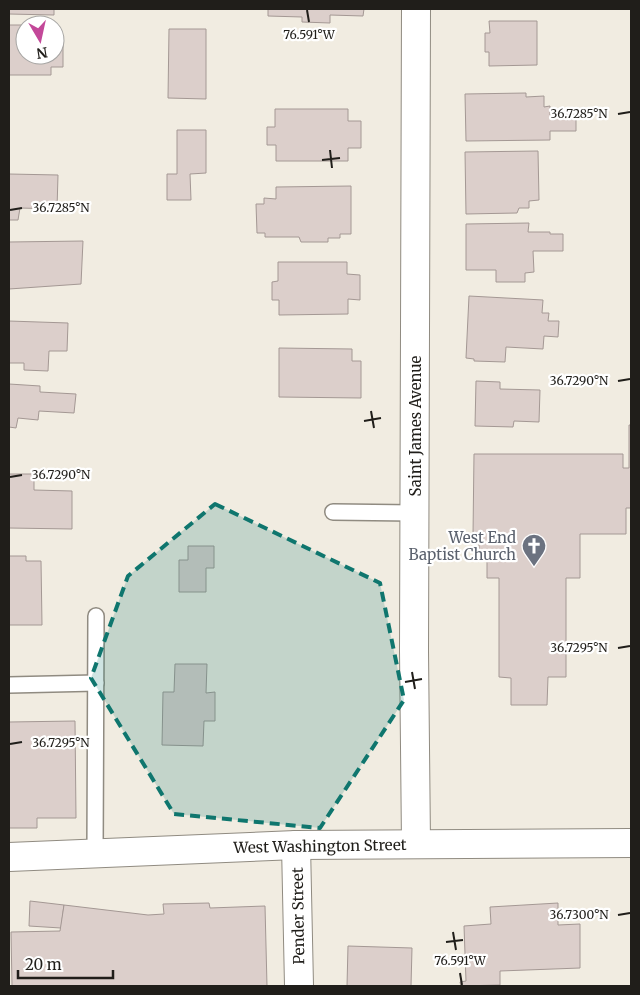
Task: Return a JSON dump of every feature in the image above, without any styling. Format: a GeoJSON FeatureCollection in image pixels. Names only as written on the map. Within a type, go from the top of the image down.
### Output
{"type":"FeatureCollection","features":[{"type":"Feature","properties":{"kind":"street","name":"Saint James Avenue"},"geometry":{"type":"LineString","coordinates":[[416,9],[414,513],[416,843]]}},
{"type":"Feature","properties":{"kind":"street","name":"West Washington Street"},"geometry":{"type":"LineString","coordinates":[[9,857],[296,845],[631,843]]}},
{"type":"Feature","properties":{"kind":"street","name":"Pender Street"},"geometry":{"type":"LineString","coordinates":[[296,845],[299,986]]}},
{"type":"Feature","properties":{"kind":"lane"},"geometry":{"type":"LineString","coordinates":[[333,512],[414,513]]}},
{"type":"Feature","properties":{"kind":"lane"},"geometry":{"type":"LineString","coordinates":[[96,616],[96,854]]}},
{"type":"Feature","properties":{"kind":"lane"},"geometry":{"type":"LineString","coordinates":[[9,685],[96,683]]}},
{"type":"Feature","properties":{"kind":"highlighted area"},"geometry":{"type":"Polygon","coordinates":[[[215,504],[380,583],[404,700],[320,828],[174,814],[91,678],[128,576],[215,504]]]}},
{"type":"Feature","properties":{"kind":"building"},"geometry":{"type":"Polygon","coordinates":[[[9,9],[54,9],[54,15],[9,14],[9,9]]]}},
{"type":"Feature","properties":{"kind":"building"},"geometry":{"type":"Polygon","coordinates":[[[268,9],[364,9],[363,16],[330,15],[330,23],[302,22],[302,17],[268,16],[268,9]]]}},
{"type":"Feature","properties":{"kind":"building"},"geometry":{"type":"Polygon","coordinates":[[[489,21],[537,21],[537,65],[489,66],[489,52],[485,52],[485,33],[490,33],[489,21]]]}},
{"type":"Feature","properties":{"kind":"building"},"geometry":{"type":"Polygon","coordinates":[[[9,25],[15,25],[15,65],[63,65],[63,67],[51,67],[51,75],[9,75],[9,25]]]}},
{"type":"Feature","properties":{"kind":"building"},"geometry":{"type":"Polygon","coordinates":[[[169,29],[206,29],[206,99],[168,98],[169,29]]]}},
{"type":"Feature","properties":{"kind":"building"},"geometry":{"type":"Polygon","coordinates":[[[526,93],[526,97],[544,96],[544,107],[550,106],[550,115],[576,114],[576,131],[550,131],[550,140],[466,141],[465,94],[526,93]]]}},
{"type":"Feature","properties":{"kind":"building"},"geometry":{"type":"Polygon","coordinates":[[[275,109],[348,109],[348,121],[361,121],[361,148],[348,148],[348,161],[276,161],[276,145],[267,145],[267,127],[275,127],[275,109]]]}},
{"type":"Feature","properties":{"kind":"building"},"geometry":{"type":"Polygon","coordinates":[[[177,130],[206,130],[206,173],[190,174],[191,200],[167,200],[167,174],[177,174],[177,130]]]}},
{"type":"Feature","properties":{"kind":"building"},"geometry":{"type":"Polygon","coordinates":[[[538,151],[539,200],[529,201],[529,208],[519,208],[517,213],[466,214],[465,152],[538,151]]]}},
{"type":"Feature","properties":{"kind":"building"},"geometry":{"type":"Polygon","coordinates":[[[9,174],[58,175],[57,209],[20,208],[18,220],[9,220],[9,174]]]}},
{"type":"Feature","properties":{"kind":"building"},"geometry":{"type":"Polygon","coordinates":[[[351,186],[351,234],[340,234],[340,238],[328,238],[328,242],[301,242],[299,237],[265,237],[265,233],[257,233],[256,204],[264,204],[264,198],[276,199],[276,187],[351,186]]]}},
{"type":"Feature","properties":{"kind":"building"},"geometry":{"type":"Polygon","coordinates":[[[529,223],[528,232],[563,234],[563,251],[533,251],[534,272],[525,273],[525,282],[496,282],[496,270],[466,270],[466,224],[529,223]]]}},
{"type":"Feature","properties":{"kind":"building"},"geometry":{"type":"Polygon","coordinates":[[[83,241],[81,284],[9,289],[9,242],[83,241]]]}},
{"type":"Feature","properties":{"kind":"building"},"geometry":{"type":"Polygon","coordinates":[[[278,262],[347,262],[347,274],[360,275],[360,300],[348,299],[348,314],[279,315],[279,300],[272,300],[272,282],[278,281],[278,262]]]}},
{"type":"Feature","properties":{"kind":"building"},"geometry":{"type":"Polygon","coordinates":[[[469,296],[543,300],[542,313],[549,313],[548,321],[559,321],[558,337],[544,336],[543,349],[506,347],[505,362],[474,361],[474,359],[466,358],[469,296]]]}},
{"type":"Feature","properties":{"kind":"building"},"geometry":{"type":"Polygon","coordinates":[[[9,321],[68,323],[67,351],[49,351],[48,371],[24,370],[24,363],[9,363],[9,321]]]}},
{"type":"Feature","properties":{"kind":"building"},"geometry":{"type":"Polygon","coordinates":[[[279,348],[352,349],[352,361],[361,361],[361,398],[279,397],[279,348]]]}},
{"type":"Feature","properties":{"kind":"building"},"geometry":{"type":"Polygon","coordinates":[[[476,381],[500,382],[500,389],[540,390],[539,422],[514,421],[513,427],[475,426],[476,381]]]}},
{"type":"Feature","properties":{"kind":"building"},"geometry":{"type":"Polygon","coordinates":[[[9,384],[40,386],[40,392],[76,394],[74,413],[39,411],[38,420],[18,418],[16,428],[9,427],[9,384]]]}},
{"type":"Feature","properties":{"kind":"building","name":"West End Baptist Church"},"geometry":{"type":"Polygon","coordinates":[[[629,425],[631,425],[631,508],[626,508],[626,534],[580,534],[580,578],[566,578],[566,677],[548,677],[547,705],[511,705],[511,678],[499,677],[499,578],[487,578],[487,556],[479,556],[479,534],[473,535],[474,454],[623,454],[623,468],[629,468],[629,425]]]}},
{"type":"Feature","properties":{"kind":"building"},"geometry":{"type":"Polygon","coordinates":[[[9,474],[34,474],[34,490],[72,491],[72,529],[9,528],[9,474]]]}},
{"type":"Feature","properties":{"kind":"building"},"geometry":{"type":"Polygon","coordinates":[[[188,546],[214,546],[214,568],[206,568],[206,592],[179,592],[179,560],[188,560],[188,546]]]}},
{"type":"Feature","properties":{"kind":"building"},"geometry":{"type":"Polygon","coordinates":[[[9,556],[26,556],[26,561],[41,561],[42,625],[9,625],[9,556]]]}},
{"type":"Feature","properties":{"kind":"building"},"geometry":{"type":"Polygon","coordinates":[[[175,664],[207,664],[206,693],[215,692],[215,721],[204,721],[203,746],[162,745],[163,692],[174,692],[175,664]]]}},
{"type":"Feature","properties":{"kind":"building"},"geometry":{"type":"Polygon","coordinates":[[[75,721],[76,818],[37,818],[37,828],[9,828],[9,722],[75,721]]]}},
{"type":"Feature","properties":{"kind":"building"},"geometry":{"type":"Polygon","coordinates":[[[30,901],[64,905],[61,928],[29,926],[30,901]]]}},
{"type":"Feature","properties":{"kind":"building"},"geometry":{"type":"Polygon","coordinates":[[[209,903],[210,908],[265,906],[267,986],[12,986],[11,932],[60,931],[64,905],[148,915],[164,914],[163,904],[209,903]]]}},
{"type":"Feature","properties":{"kind":"building"},"geometry":{"type":"Polygon","coordinates":[[[558,903],[558,925],[580,924],[580,968],[500,971],[500,985],[461,986],[460,982],[466,981],[464,926],[491,924],[490,907],[558,903]]]}},
{"type":"Feature","properties":{"kind":"building"},"geometry":{"type":"Polygon","coordinates":[[[348,946],[412,948],[411,986],[347,986],[348,946]]]}},
{"type":"Feature","properties":{"kind":"place","name":"West End Baptist Church"},"geometry":{"type":"Point","coordinates":[534,567]}}]}
